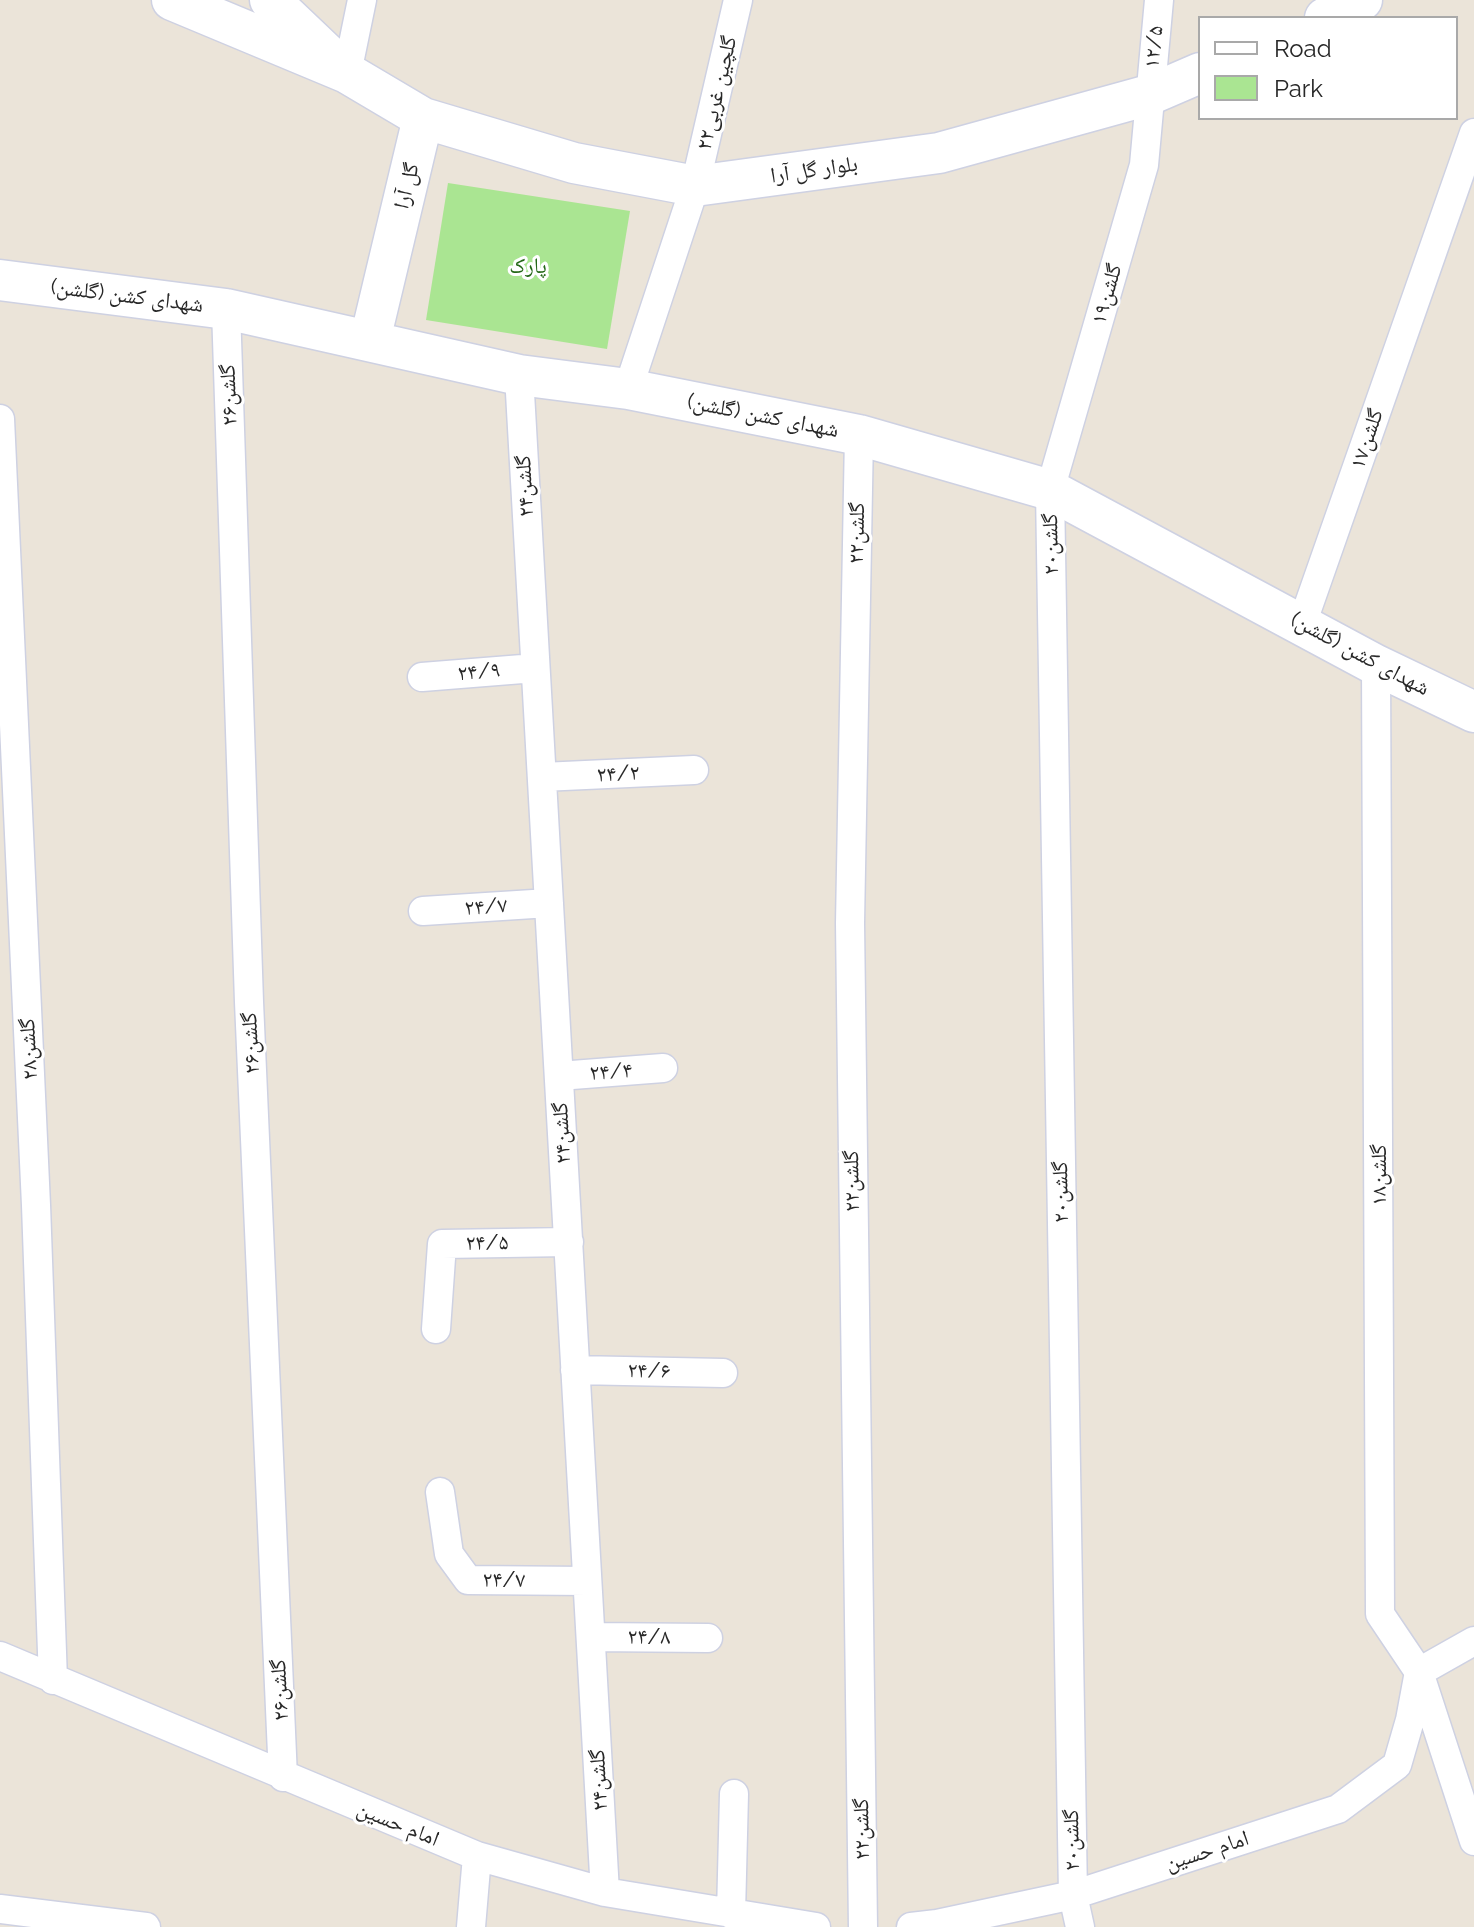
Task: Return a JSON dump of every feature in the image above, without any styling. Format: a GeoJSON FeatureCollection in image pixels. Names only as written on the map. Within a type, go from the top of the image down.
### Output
{"type":"FeatureCollection","features":[{"type":"Feature","properties":{"kind":"street"},"geometry":{"type":"LineString","coordinates":[[172,0],[347,73],[423,118]]}},
{"type":"Feature","properties":{"kind":"street"},"geometry":{"type":"LineString","coordinates":[[270,0],[347,73]]}},
{"type":"Feature","properties":{"kind":"street"},"geometry":{"type":"LineString","coordinates":[[347,73],[362,0]]}},
{"type":"Feature","properties":{"kind":"street","name":"گلچین غربی۲۲"},"geometry":{"type":"LineString","coordinates":[[628,389],[695,186],[738,0]]}},
{"type":"Feature","properties":{"kind":"street","name":"۱۲/۵"},"geometry":{"type":"LineString","coordinates":[[1149,95],[1159,0]]}},
{"type":"Feature","properties":{"kind":"street"},"geometry":{"type":"LineString","coordinates":[[1329,16],[1362,0]]}},
{"type":"Feature","properties":{"kind":"street","name":"بلوار گل آرا"},"geometry":{"type":"LineString","coordinates":[[423,118],[574,163],[695,186],[939,153],[1149,95],[1198,74]]}},
{"type":"Feature","properties":{"kind":"street","name":"گلشن۱۹"},"geometry":{"type":"LineString","coordinates":[[1050,490],[1144,165],[1149,95]]}},
{"type":"Feature","properties":{"kind":"street","name":"گل آرا"},"geometry":{"type":"LineString","coordinates":[[370,340],[423,118]]}},
{"type":"Feature","properties":{"kind":"street","name":"گلشن۱۷"},"geometry":{"type":"LineString","coordinates":[[1302,624],[1474,133]]}},
{"type":"Feature","properties":{"kind":"street","name":"شهدای کشن (گلشن)"},"geometry":{"type":"LineString","coordinates":[[0,280],[226,309],[519,375],[628,389],[859,435],[1050,490],[1376,665],[1474,712]]}},
{"type":"Feature","properties":{"kind":"street","name":"گلشن۲۶"},"geometry":{"type":"LineString","coordinates":[[226,309],[249,1002],[283,1777]]}},
{"type":"Feature","properties":{"kind":"street","name":"گلشن۲۴"},"geometry":{"type":"LineString","coordinates":[[519,375],[605,1892]]}},
{"type":"Feature","properties":{"kind":"street","name":"گلشن۲۸"},"geometry":{"type":"LineString","coordinates":[[0,419],[35,1189],[53,1680]]}},
{"type":"Feature","properties":{"kind":"street","name":"گلشن۲۲"},"geometry":{"type":"LineString","coordinates":[[859,435],[850,1009],[863,1927]]}},
{"type":"Feature","properties":{"kind":"street","name":"گلشن۲۰"},"geometry":{"type":"LineString","coordinates":[[1050,490],[1073,1895],[1080,1927]]}},
{"type":"Feature","properties":{"kind":"street","name":"گلشن۱۸"},"geometry":{"type":"LineString","coordinates":[[1376,665],[1380,1614],[1419,1672],[1474,1841]]}},
{"type":"Feature","properties":{"kind":"street","name":"۲۴/۹"},"geometry":{"type":"LineString","coordinates":[[422,677],[535,668]]}},
{"type":"Feature","properties":{"kind":"street","name":"۲۴/۲"},"geometry":{"type":"LineString","coordinates":[[542,777],[694,770]]}},
{"type":"Feature","properties":{"kind":"street","name":"۲۴/۷"},"geometry":{"type":"LineString","coordinates":[[423,911],[549,903]]}},
{"type":"Feature","properties":{"kind":"street","name":"۲۴/۴"},"geometry":{"type":"LineString","coordinates":[[559,1076],[663,1068]]}},
{"type":"Feature","properties":{"kind":"street","name":"۲۴/۵"},"geometry":{"type":"LineString","coordinates":[[436,1329],[442,1244],[569,1242]]}},
{"type":"Feature","properties":{"kind":"street","name":"۲۴/۶"},"geometry":{"type":"LineString","coordinates":[[575,1370],[723,1373]]}},
{"type":"Feature","properties":{"kind":"street","name":"۲۴/۷"},"geometry":{"type":"LineString","coordinates":[[440,1492],[449,1554],[468,1580],[587,1581]]}},
{"type":"Feature","properties":{"kind":"street","name":"۲۴/۸"},"geometry":{"type":"LineString","coordinates":[[591,1637],[708,1638]]}},
{"type":"Feature","properties":{"kind":"street"},"geometry":{"type":"LineString","coordinates":[[1419,1672],[1474,1641]]}},
{"type":"Feature","properties":{"kind":"street","name":"امام حسین"},"geometry":{"type":"LineString","coordinates":[[0,1656],[477,1856],[605,1892],[779,1925],[816,1927]]}},
{"type":"Feature","properties":{"kind":"street","name":"امام حسین"},"geometry":{"type":"LineString","coordinates":[[911,1927],[1073,1895],[1338,1809],[1397,1765],[1419,1672]]}},
{"type":"Feature","properties":{"kind":"street"},"geometry":{"type":"LineString","coordinates":[[731,1914],[734,1794]]}},
{"type":"Feature","properties":{"kind":"street"},"geometry":{"type":"LineString","coordinates":[[471,1927],[477,1856]]}},
{"type":"Feature","properties":{"kind":"street"},"geometry":{"type":"LineString","coordinates":[[0,1909],[146,1927]]}},
{"type":"Feature","properties":{"kind":"green space","name":"پارک"},"geometry":{"type":"Polygon","coordinates":[[[448,183],[630,211],[607,349],[426,320],[448,183]]]}}]}
